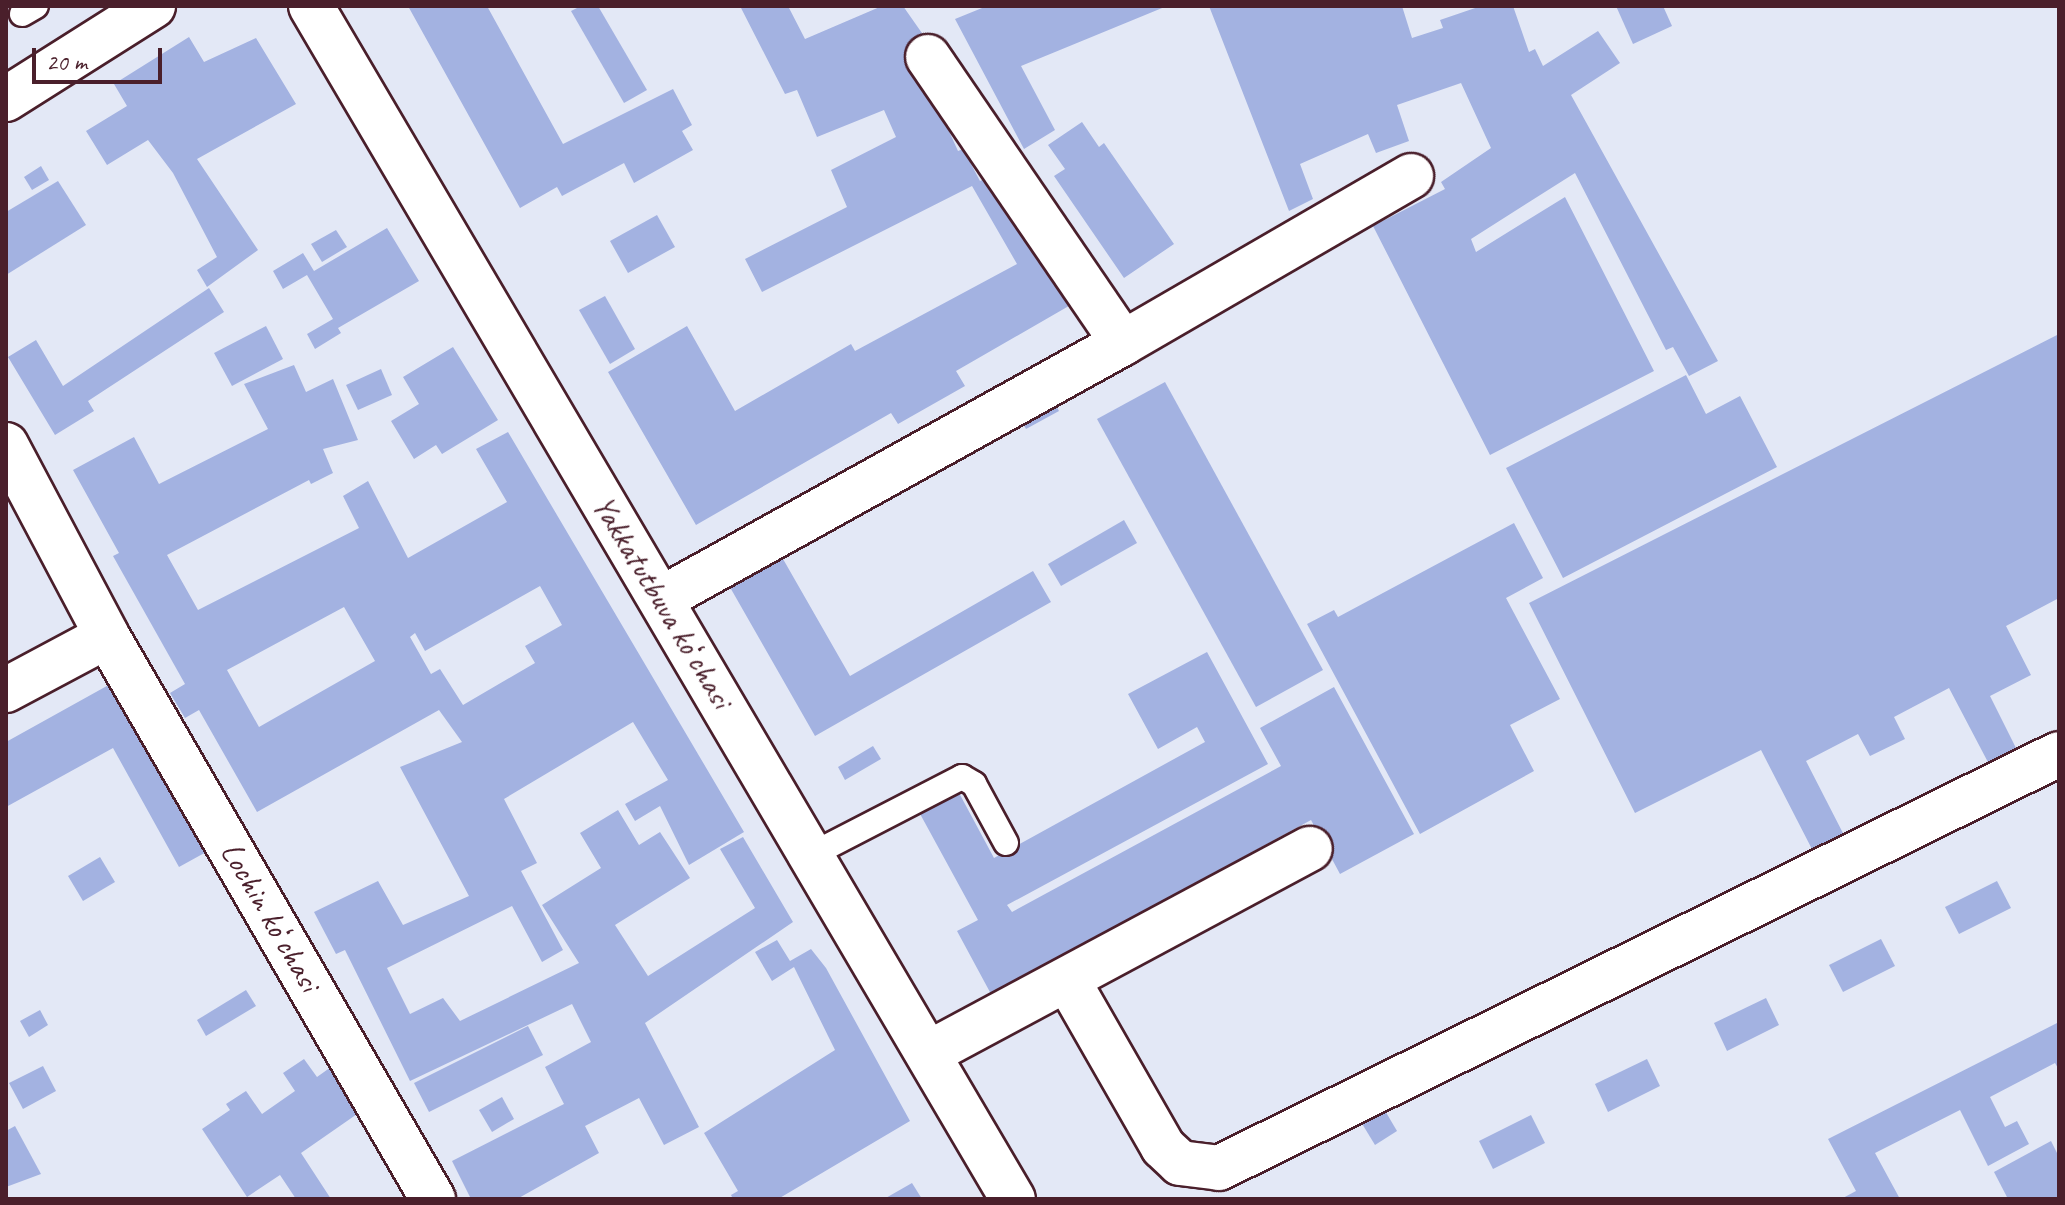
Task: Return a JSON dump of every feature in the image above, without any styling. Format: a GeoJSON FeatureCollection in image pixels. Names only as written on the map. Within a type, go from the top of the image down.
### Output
{"type":"FeatureCollection","features":[{"type":"Feature","properties":{"kind":"street"},"geometry":{"type":"LineString","coordinates":[[6,99],[153,6]]}},
{"type":"Feature","properties":{"kind":"street","name":"Yakkatutbuva koʻchasi"},"geometry":{"type":"LineString","coordinates":[[311,6],[813,854],[1013,1199]]}},
{"type":"Feature","properties":{"kind":"street"},"geometry":{"type":"LineString","coordinates":[[928,57],[1123,343]]}},
{"type":"Feature","properties":{"kind":"street"},"geometry":{"type":"LineString","coordinates":[[661,599],[1123,343],[1411,176]]}},
{"type":"Feature","properties":{"kind":"street","name":"Lochin koʻchasi"},"geometry":{"type":"LineString","coordinates":[[6,445],[107,636],[433,1199]]}},
{"type":"Feature","properties":{"kind":"street"},"geometry":{"type":"LineString","coordinates":[[6,690],[107,636]]}},
{"type":"Feature","properties":{"kind":"street"},"geometry":{"type":"LineString","coordinates":[[1068,981],[1163,1147],[1180,1163],[1219,1168],[2059,754]]}},
{"type":"Feature","properties":{"kind":"street"},"geometry":{"type":"LineString","coordinates":[[929,1053],[1310,849]]}},
{"type":"Feature","properties":{"kind":"lane"},"geometry":{"type":"LineString","coordinates":[[813,854],[962,777],[974,784],[1006,843]]}},
{"type":"Feature","properties":{"kind":"building"},"geometry":{"type":"Polygon","coordinates":[[[408,6],[487,6],[563,144],[673,89],[692,125],[682,131],[693,150],[634,183],[624,163],[562,196],[557,187],[520,208],[408,6]]]}},
{"type":"Feature","properties":{"kind":"building"},"geometry":{"type":"Polygon","coordinates":[[[581,6],[598,6],[647,90],[624,103],[571,11],[581,6]]]}},
{"type":"Feature","properties":{"kind":"building"},"geometry":{"type":"Polygon","coordinates":[[[740,6],[788,6],[805,39],[882,6],[903,6],[924,36],[909,43],[958,151],[963,149],[980,181],[986,178],[1009,217],[1020,211],[1074,303],[956,371],[965,386],[898,424],[891,413],[696,525],[608,372],[687,326],[735,411],[851,344],[855,351],[1017,264],[972,186],[762,292],[745,259],[847,207],[831,170],[896,137],[884,110],[817,137],[797,90],[785,94],[740,6]]]}},
{"type":"Feature","properties":{"kind":"building"},"geometry":{"type":"Polygon","coordinates":[[[987,6],[1167,6],[1021,66],[1055,130],[1024,149],[955,19],[987,6]]]}},
{"type":"Feature","properties":{"kind":"building"},"geometry":{"type":"Polygon","coordinates":[[[1209,6],[1402,6],[1412,38],[1443,28],[1440,20],[1481,6],[1513,6],[1529,52],[1535,49],[1543,66],[1598,31],[1620,63],[1571,95],[1718,361],[1689,376],[1673,347],[1666,350],[1575,173],[1471,239],[1476,252],[1565,197],[1654,371],[1490,455],[1373,226],[1445,189],[1441,182],[1491,148],[1461,83],[1397,105],[1409,141],[1376,153],[1368,134],[1300,164],[1313,199],[1289,211],[1209,6]]]}},
{"type":"Feature","properties":{"kind":"building"},"geometry":{"type":"Polygon","coordinates":[[[1616,6],[1663,6],[1672,26],[1633,44],[1616,6]]]}},
{"type":"Feature","properties":{"kind":"building"},"geometry":{"type":"Polygon","coordinates":[[[189,37],[204,62],[256,38],[296,104],[197,159],[258,250],[207,287],[197,270],[217,257],[173,173],[148,140],[107,165],[86,131],[127,106],[114,84],[189,37]]]}},
{"type":"Feature","properties":{"kind":"building"},"geometry":{"type":"Polygon","coordinates":[[[1082,122],[1099,147],[1104,143],[1174,244],[1124,278],[1054,176],[1065,169],[1048,145],[1082,122]]]}},
{"type":"Feature","properties":{"kind":"building"},"geometry":{"type":"Polygon","coordinates":[[[41,166],[49,180],[32,190],[24,177],[41,166]]]}},
{"type":"Feature","properties":{"kind":"building"},"geometry":{"type":"Polygon","coordinates":[[[58,181],[86,225],[6,275],[6,212],[58,181]]]}},
{"type":"Feature","properties":{"kind":"building"},"geometry":{"type":"Polygon","coordinates":[[[657,215],[675,247],[628,273],[610,241],[657,215]]]}},
{"type":"Feature","properties":{"kind":"building"},"geometry":{"type":"Polygon","coordinates":[[[387,228],[419,281],[338,328],[341,333],[315,349],[307,334],[333,319],[307,275],[283,289],[273,271],[303,253],[314,271],[387,228]]]}},
{"type":"Feature","properties":{"kind":"building"},"geometry":{"type":"Polygon","coordinates":[[[336,230],[347,247],[322,262],[311,244],[336,230]]]}},
{"type":"Feature","properties":{"kind":"building"},"geometry":{"type":"Polygon","coordinates":[[[209,288],[224,312],[88,401],[94,411],[55,435],[8,357],[36,340],[63,386],[209,288]]]}},
{"type":"Feature","properties":{"kind":"building"},"geometry":{"type":"Polygon","coordinates":[[[605,296],[635,349],[610,364],[579,310],[605,296]]]}},
{"type":"Feature","properties":{"kind":"building"},"geometry":{"type":"Polygon","coordinates":[[[266,326],[283,359],[232,386],[214,353],[266,326]]]}},
{"type":"Feature","properties":{"kind":"building"},"geometry":{"type":"Polygon","coordinates":[[[2059,334],[2059,598],[2006,626],[2031,675],[1990,696],[2018,752],[1990,766],[1949,688],[1894,717],[1905,739],[1870,756],[1858,734],[1806,761],[1846,839],[1815,855],[1761,750],[1635,813],[1529,603],[2059,334]]]}},
{"type":"Feature","properties":{"kind":"building"},"geometry":{"type":"Polygon","coordinates":[[[453,347],[498,420],[442,454],[436,445],[414,459],[391,421],[419,404],[403,377],[453,347]]]}},
{"type":"Feature","properties":{"kind":"building"},"geometry":{"type":"Polygon","coordinates":[[[294,365],[306,392],[333,379],[358,440],[323,449],[333,473],[311,484],[309,480],[167,555],[198,610],[359,528],[343,496],[368,481],[408,558],[507,502],[476,449],[508,432],[744,832],[689,865],[660,806],[635,821],[625,804],[668,780],[633,722],[504,799],[537,863],[521,871],[563,950],[542,962],[512,906],[387,968],[410,1014],[443,998],[460,1021],[579,963],[542,905],[601,868],[580,833],[618,810],[639,845],[660,832],[690,878],[615,925],[648,976],[755,908],[720,849],[743,837],[793,922],[645,1023],[699,1127],[664,1145],[639,1098],[585,1126],[599,1153],[517,1199],[471,1199],[452,1161],[564,1104],[545,1067],[591,1042],[572,1004],[410,1081],[345,950],[336,954],[314,912],[378,881],[403,925],[469,896],[400,767],[462,742],[439,710],[257,812],[199,710],[185,718],[170,693],[185,684],[113,556],[119,553],[73,470],[134,437],[159,484],[268,429],[244,384],[294,365]],[[540,586],[425,651],[415,633],[410,637],[431,674],[440,669],[463,705],[535,663],[525,646],[562,625],[540,586]],[[344,607],[227,670],[259,727],[375,661],[344,607]]]}},
{"type":"Feature","properties":{"kind":"building"},"geometry":{"type":"Polygon","coordinates":[[[381,369],[392,395],[358,410],[346,385],[381,369]]]}},
{"type":"Feature","properties":{"kind":"building"},"geometry":{"type":"Polygon","coordinates":[[[1686,375],[1706,414],[1740,396],[1777,467],[1563,578],[1506,468],[1686,375]]]}},
{"type":"Feature","properties":{"kind":"building"},"geometry":{"type":"Polygon","coordinates":[[[1165,382],[1323,670],[1256,707],[1097,419],[1165,382]]]}},
{"type":"Feature","properties":{"kind":"building"},"geometry":{"type":"Polygon","coordinates":[[[1050,395],[1059,411],[1026,429],[1018,414],[1050,395]]]}},
{"type":"Feature","properties":{"kind":"building"},"geometry":{"type":"Polygon","coordinates":[[[1124,520],[1137,543],[1061,586],[1048,564],[1124,520]]]}},
{"type":"Feature","properties":{"kind":"building"},"geometry":{"type":"Polygon","coordinates":[[[1514,523],[1543,578],[1506,598],[1560,699],[1510,725],[1534,771],[1420,834],[1307,624],[1334,610],[1338,617],[1514,523]]]}},
{"type":"Feature","properties":{"kind":"building"},"geometry":{"type":"Polygon","coordinates":[[[779,552],[850,676],[1033,571],[1051,602],[815,736],[727,582],[779,552]]]}},
{"type":"Feature","properties":{"kind":"building"},"geometry":{"type":"Polygon","coordinates":[[[1207,652],[1268,764],[1007,905],[1012,912],[1281,766],[1260,728],[1334,687],[1414,834],[1340,874],[1311,820],[991,994],[957,931],[978,920],[919,812],[958,791],[994,858],[1205,742],[1197,727],[1158,749],[1128,694],[1207,652]]]}},
{"type":"Feature","properties":{"kind":"building"},"geometry":{"type":"Polygon","coordinates":[[[114,682],[208,851],[179,867],[113,748],[6,807],[6,742],[114,682]]]}},
{"type":"Feature","properties":{"kind":"building"},"geometry":{"type":"Polygon","coordinates":[[[873,746],[881,759],[845,780],[838,767],[873,746]]]}},
{"type":"Feature","properties":{"kind":"building"},"geometry":{"type":"Polygon","coordinates":[[[100,857],[115,882],[83,901],[68,876],[100,857]]]}},
{"type":"Feature","properties":{"kind":"building"},"geometry":{"type":"Polygon","coordinates":[[[1997,881],[2011,908],[1959,934],[1945,907],[1997,881]]]}},
{"type":"Feature","properties":{"kind":"building"},"geometry":{"type":"Polygon","coordinates":[[[1881,939],[1895,966],[1843,992],[1829,965],[1881,939]]]}},
{"type":"Feature","properties":{"kind":"building"},"geometry":{"type":"Polygon","coordinates":[[[777,940],[790,961],[811,949],[826,968],[910,1121],[778,1199],[733,1199],[731,1195],[738,1191],[704,1133],[835,1050],[794,967],[772,981],[755,952],[777,940]]]}},
{"type":"Feature","properties":{"kind":"building"},"geometry":{"type":"Polygon","coordinates":[[[246,990],[256,1006],[206,1036],[197,1020],[246,990]]]}},
{"type":"Feature","properties":{"kind":"building"},"geometry":{"type":"Polygon","coordinates":[[[1766,998],[1779,1025],[1727,1051],[1714,1023],[1766,998]]]}},
{"type":"Feature","properties":{"kind":"building"},"geometry":{"type":"Polygon","coordinates":[[[40,1010],[48,1025],[29,1037],[20,1021],[40,1010]]]}},
{"type":"Feature","properties":{"kind":"building"},"geometry":{"type":"Polygon","coordinates":[[[2059,1022],[2059,1070],[2055,1063],[1990,1097],[2005,1127],[2017,1121],[2029,1144],[1988,1166],[1960,1110],[1875,1153],[1900,1199],[1841,1199],[1856,1191],[1828,1139],[2059,1022]]]}},
{"type":"Feature","properties":{"kind":"building"},"geometry":{"type":"Polygon","coordinates":[[[528,1026],[543,1055],[429,1112],[414,1083],[528,1026]]]}},
{"type":"Feature","properties":{"kind":"building"},"geometry":{"type":"Polygon","coordinates":[[[304,1059],[317,1077],[331,1067],[360,1112],[301,1153],[331,1199],[296,1199],[280,1175],[247,1197],[202,1129],[230,1110],[226,1104],[246,1091],[262,1114],[295,1091],[283,1073],[304,1059]]]}},
{"type":"Feature","properties":{"kind":"building"},"geometry":{"type":"Polygon","coordinates":[[[1647,1059],[1660,1086],[1608,1112],[1595,1084],[1647,1059]]]}},
{"type":"Feature","properties":{"kind":"building"},"geometry":{"type":"Polygon","coordinates":[[[43,1066],[56,1091],[23,1109],[9,1083],[43,1066]]]}},
{"type":"Feature","properties":{"kind":"building"},"geometry":{"type":"Polygon","coordinates":[[[502,1097],[514,1119],[492,1132],[479,1110],[502,1097]]]}},
{"type":"Feature","properties":{"kind":"building"},"geometry":{"type":"Polygon","coordinates":[[[1384,1109],[1397,1131],[1375,1145],[1361,1122],[1384,1109]]]}},
{"type":"Feature","properties":{"kind":"building"},"geometry":{"type":"Polygon","coordinates":[[[1531,1115],[1545,1143],[1493,1169],[1479,1141],[1531,1115]]]}},
{"type":"Feature","properties":{"kind":"building"},"geometry":{"type":"Polygon","coordinates":[[[15,1126],[41,1174],[6,1187],[6,1131],[15,1126]]]}},
{"type":"Feature","properties":{"kind":"building"},"geometry":{"type":"Polygon","coordinates":[[[2051,1141],[2059,1157],[2059,1199],[2008,1199],[1994,1172],[2051,1141]]]}},
{"type":"Feature","properties":{"kind":"building"},"geometry":{"type":"Polygon","coordinates":[[[912,1183],[922,1199],[884,1199],[912,1183]]]}}]}
